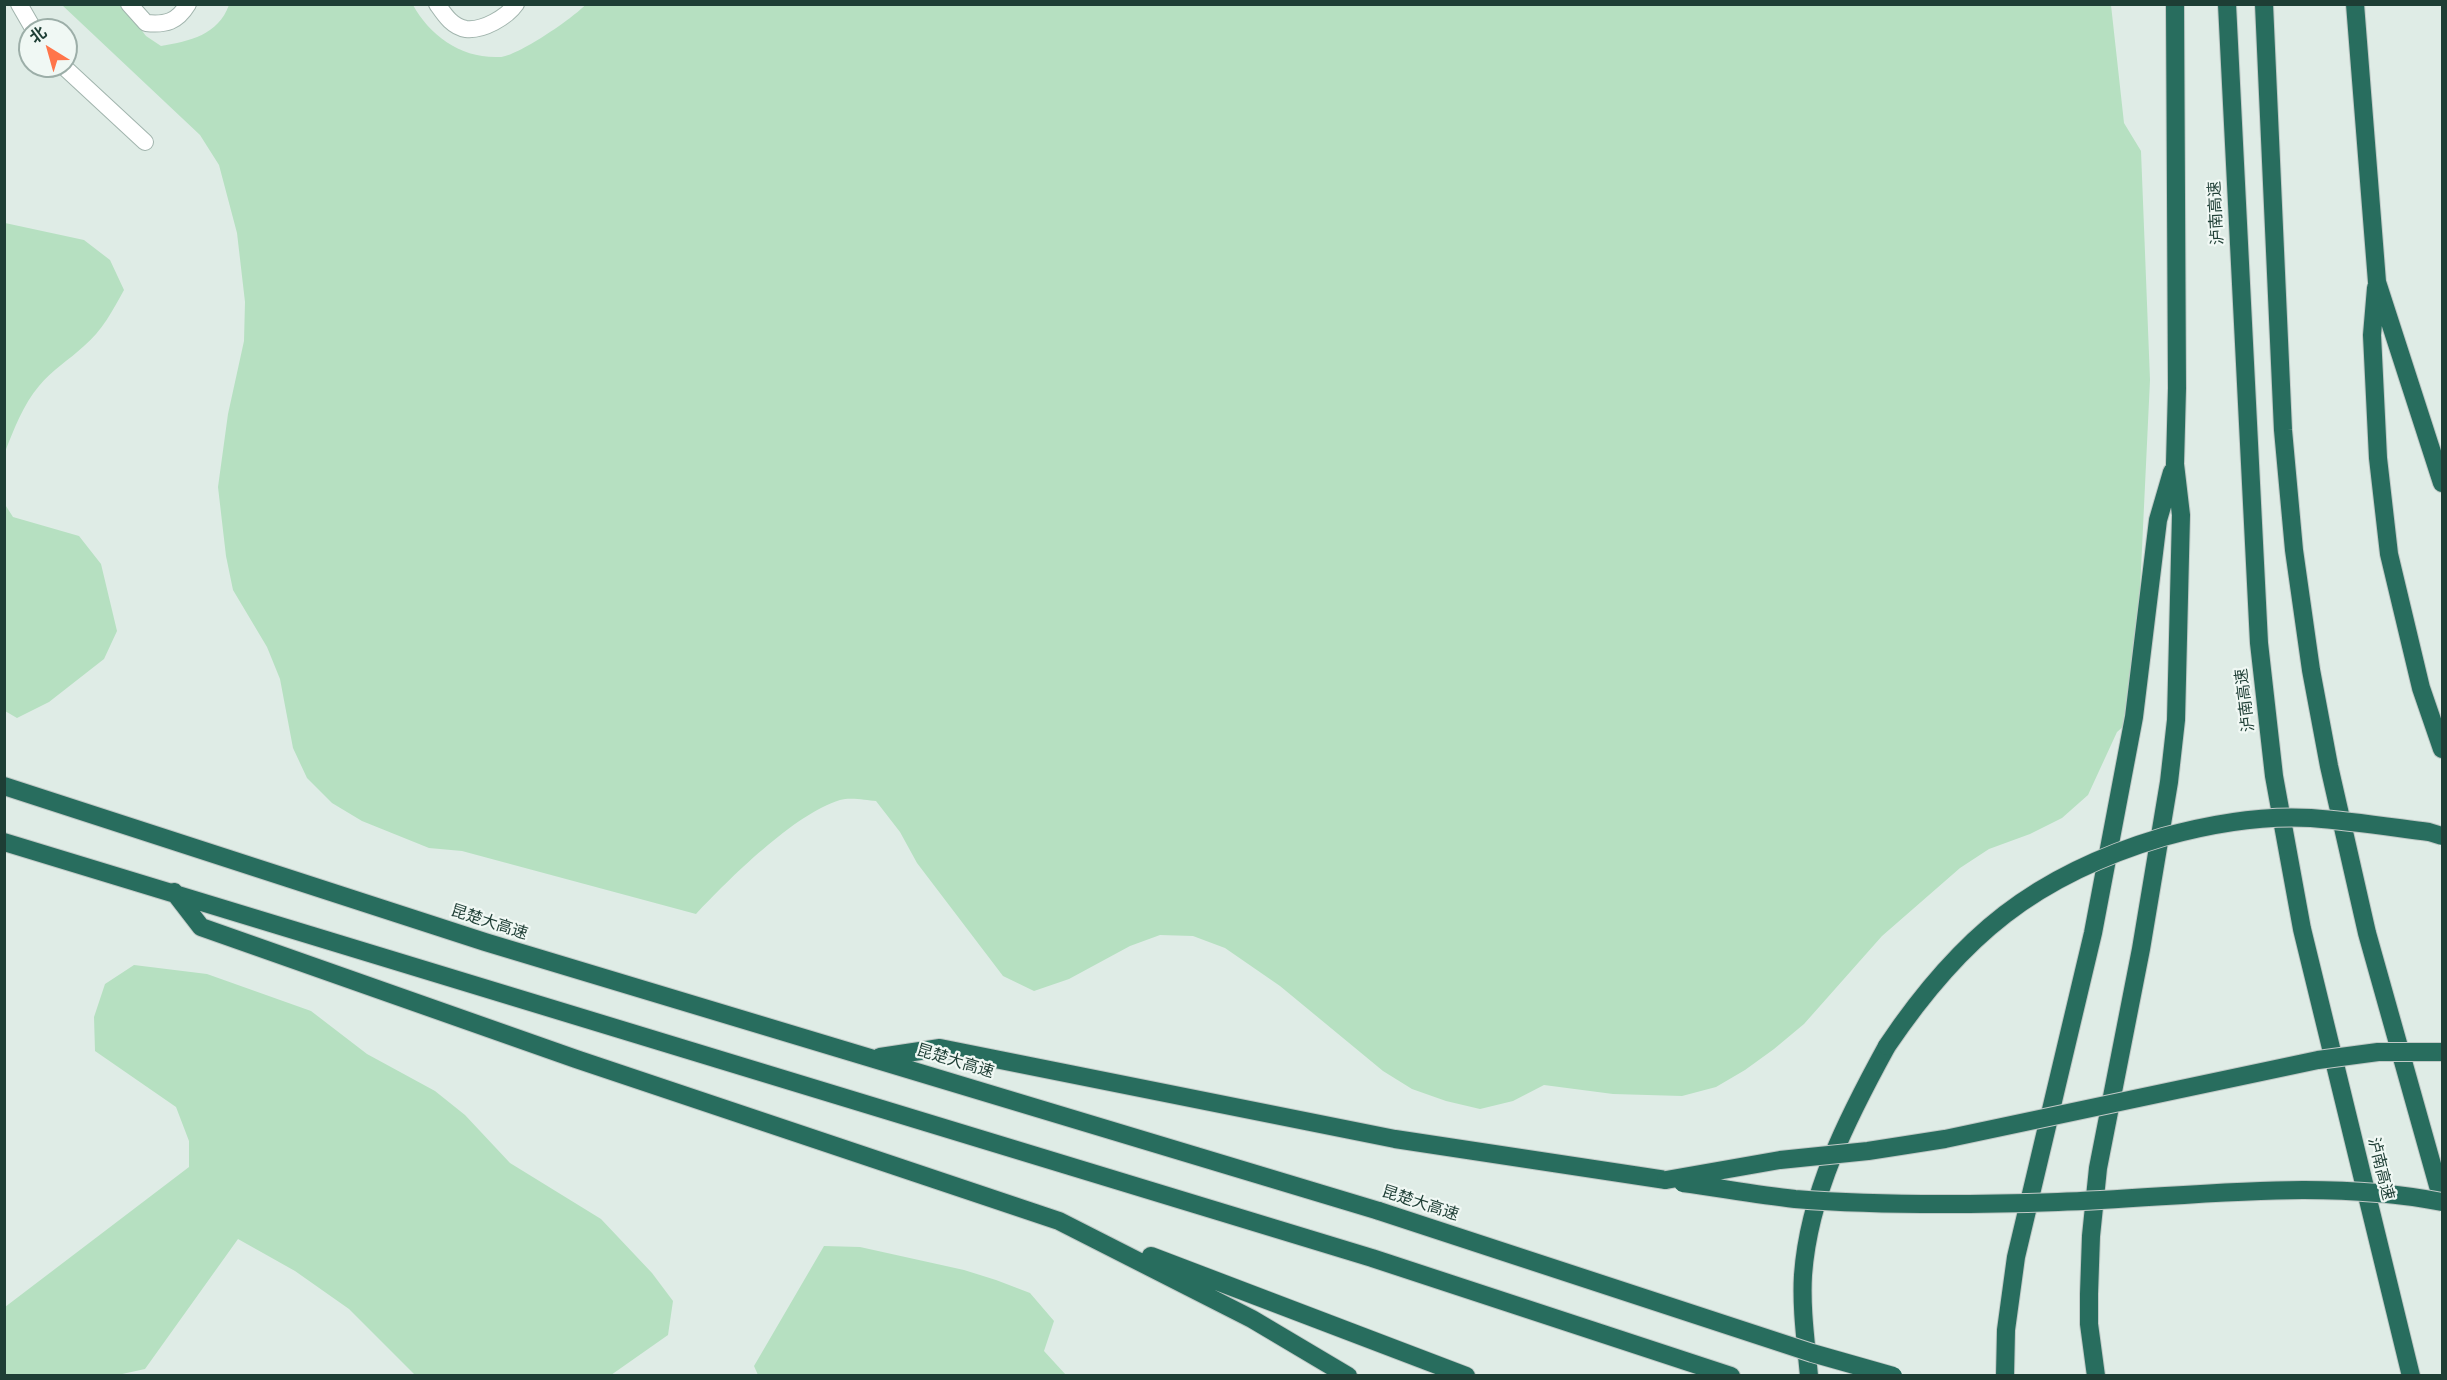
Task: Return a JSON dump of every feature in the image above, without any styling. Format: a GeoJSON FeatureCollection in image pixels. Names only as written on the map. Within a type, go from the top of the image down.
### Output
{"type":"FeatureCollection","features":[{"type":"Feature","properties":{"kind":"highway"},"geometry":{"type":"LineString","coordinates":[[2095,1369],[2089,1294],[2091,1236],[2098,1168],[2141,949],[2169,782],[2176,720],[2181,514],[2175,464],[2177,376],[2175,4]]}},
{"type":"Feature","properties":{"kind":"highway","name":"泸南高速"},"geometry":{"type":"LineString","coordinates":[[2227,4],[2259,642],[2274,776],[2302,928],[2408,1367]]}},
{"type":"Feature","properties":{"kind":"highway"},"geometry":{"type":"LineString","coordinates":[[876,1058],[940,1048],[1395,1139],[1792,1198],[1879,1204],[2059,1202],[2258,1192],[2373,1193],[2442,1201],[2367,933],[2329,766],[2294,550],[2283,430],[2264,4]]}},
{"type":"Feature","properties":{"kind":"highway"},"geometry":{"type":"LineString","coordinates":[[2355,4],[2377,282],[2372,335],[2378,458],[2389,554],[2421,688],[2442,749]]}},
{"type":"Feature","properties":{"kind":"highway"},"geometry":{"type":"LineString","coordinates":[[2377,282],[2442,483]]}},
{"type":"Feature","properties":{"kind":"highway"},"geometry":{"type":"LineString","coordinates":[[2005,1376],[2006,1330],[2016,1257],[2093,933],[2134,717],[2158,520],[2175,464]]}},
{"type":"Feature","properties":{"kind":"highway","name":"昆楚大高速"},"geometry":{"type":"LineString","coordinates":[[4,786],[485,942],[1379,1211],[1812,1353],[1893,1376]]}},
{"type":"Feature","properties":{"kind":"highway"},"geometry":{"type":"LineString","coordinates":[[1809,1376],[1804,1326],[1803,1275],[1822,1181],[1863,1090],[1887,1046],[1914,1005],[1965,948],[2007,911],[2048,884],[2085,864],[2129,847],[2188,830],[2246,820],[2310,818],[2429,832],[2442,836]]}},
{"type":"Feature","properties":{"kind":"highway"},"geometry":{"type":"LineString","coordinates":[[4,842],[1372,1258],[1731,1376]]}},
{"type":"Feature","properties":{"kind":"highway"},"geometry":{"type":"LineString","coordinates":[[174,892],[201,927],[576,1059],[902,1166],[1059,1221],[1466,1376]]}},
{"type":"Feature","properties":{"kind":"highway"},"geometry":{"type":"LineString","coordinates":[[1666,1180],[1780,1160],[1868,1151],[1945,1139],[2318,1060],[2378,1052],[2442,1052]]}},
{"type":"Feature","properties":{"kind":"highway"},"geometry":{"type":"LineString","coordinates":[[1059,1221],[1252,1318],[1348,1376]]}},
{"type":"Feature","properties":{"kind":"street"},"geometry":{"type":"LineString","coordinates":[[19,4],[27,18]]}},
{"type":"Feature","properties":{"kind":"street"},"geometry":{"type":"LineString","coordinates":[[129,4],[146,22],[161,24],[171,22],[188,4]]}},
{"type":"Feature","properties":{"kind":"street"},"geometry":{"type":"LineString","coordinates":[[437,4],[450,21],[466,29],[493,23],[508,16],[516,4]]}},
{"type":"Feature","properties":{"kind":"street"},"geometry":{"type":"LineString","coordinates":[[76,78],[145,142]]}},
{"type":"Feature","properties":{"kind":"green space"},"geometry":{"type":"Polygon","coordinates":[[[586,4],[2111,5],[2124,123],[2141,151],[2150,380],[2134,717],[2117,732],[2088,795],[2062,818],[2030,834],[1989,849],[1960,868],[1882,936],[1804,1024],[1745,1070],[1716,1087],[1682,1096],[1613,1094],[1544,1085],[1513,1101],[1480,1109],[1446,1101],[1412,1089],[1383,1071],[1280,986],[1225,948],[1193,936],[1160,935],[1130,946],[1069,979],[1034,991],[1003,976],[917,863],[900,832],[876,801],[844,799],[822,807],[763,849],[696,914],[462,851],[429,848],[362,821],[332,803],[307,778],[293,748],[280,679],[267,647],[233,590],[226,556],[218,487],[228,414],[244,341],[245,302],[237,233],[219,165],[200,135],[62,5],[122,5],[146,36],[161,46],[202,35],[218,23],[229,5],[413,5],[438,36],[460,50],[486,57],[500,57],[518,51],[544,36],[586,4]]]}},
{"type":"Feature","properties":{"kind":"green space"},"geometry":{"type":"Polygon","coordinates":[[[5,223],[84,240],[110,260],[124,290],[96,334],[49,375],[33,393],[19,418],[5,452],[5,223]]]}},
{"type":"Feature","properties":{"kind":"green space"},"geometry":{"type":"Polygon","coordinates":[[[4,503],[13,517],[79,536],[101,564],[117,631],[104,659],[49,702],[17,718],[5,711],[4,503]]]}},
{"type":"Feature","properties":{"kind":"green space"},"geometry":{"type":"Polygon","coordinates":[[[134,965],[207,974],[311,1011],[367,1054],[435,1091],[465,1115],[510,1163],[601,1219],[652,1273],[673,1301],[668,1335],[611,1375],[415,1375],[349,1309],[295,1271],[238,1239],[145,1369],[113,1376],[5,1375],[5,1307],[189,1167],[189,1141],[176,1107],[95,1051],[94,1017],[105,984],[134,965]]]}},
{"type":"Feature","properties":{"kind":"green space"},"geometry":{"type":"Polygon","coordinates":[[[824,1246],[860,1247],[964,1270],[1030,1293],[1054,1321],[1044,1351],[1066,1375],[758,1375],[754,1366],[824,1246]]]}}]}
